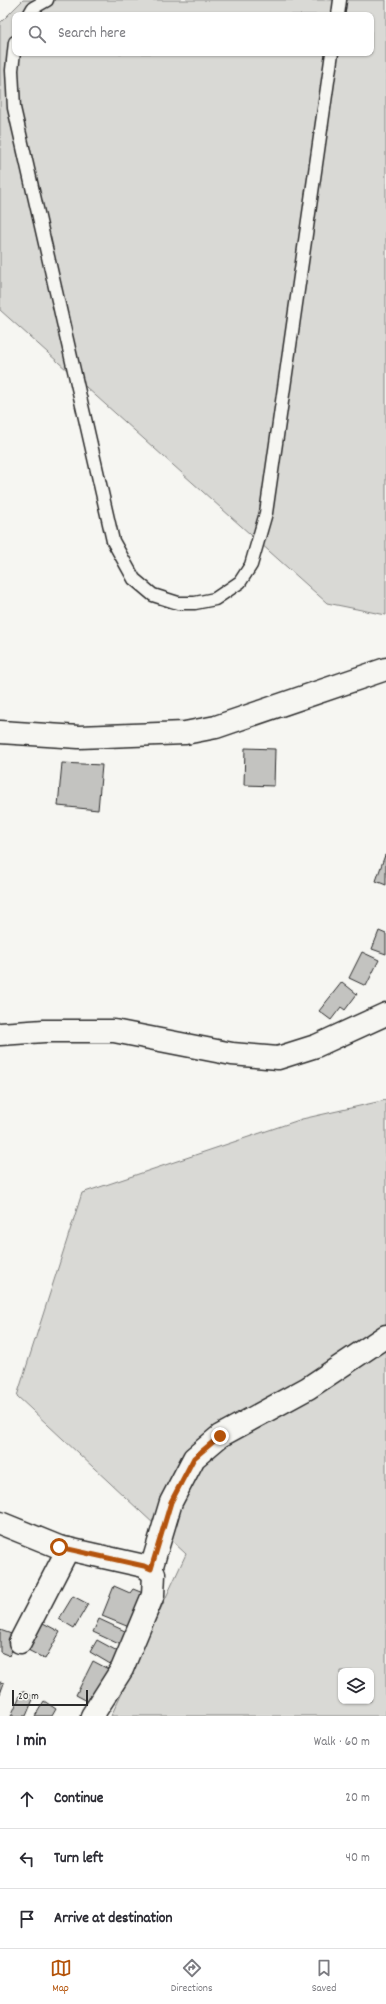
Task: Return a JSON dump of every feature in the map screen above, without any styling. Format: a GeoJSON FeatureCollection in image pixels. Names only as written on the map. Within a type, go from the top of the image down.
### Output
{"type":"FeatureCollection","features":[{"type":"Feature","properties":{"kind":"street"},"geometry":{"type":"LineString","coordinates":[[0,732],[79,737],[185,733],[216,727],[384,673]]}},
{"type":"Feature","properties":{"kind":"street"},"geometry":{"type":"LineString","coordinates":[[0,1034],[44,1031],[114,1031],[232,1054],[278,1058],[316,1046],[386,1014]]}},
{"type":"Feature","properties":{"kind":"street"},"geometry":{"type":"LineString","coordinates":[[151,1569],[171,1502],[194,1458],[220,1436],[308,1388],[386,1336]]}},
{"type":"Feature","properties":{"kind":"street"},"geometry":{"type":"LineString","coordinates":[[0,1523],[68,1549],[144,1566],[151,1569],[154,1574],[153,1595],[122,1669],[92,1716]]}},
{"type":"Feature","properties":{"kind":"street"},"geometry":{"type":"LineString","coordinates":[[20,1642],[68,1549]]}},
{"type":"Feature","properties":{"kind":"lane"},"geometry":{"type":"LineString","coordinates":[[31,12],[33,8],[47,0]]}},
{"type":"Feature","properties":{"kind":"lane"},"geometry":{"type":"LineString","coordinates":[[338,12],[340,0]]}},
{"type":"Feature","properties":{"kind":"lane"},"geometry":{"type":"LineString","coordinates":[[14,56],[12,70],[14,108],[113,541],[134,578],[154,595],[178,602],[195,603],[215,599],[240,582],[251,565],[266,513],[332,56]]}},
{"type":"Feature","properties":{"kind":"shaded area"},"geometry":{"type":"Polygon","coordinates":[[[23,0],[386,0],[386,615],[327,603],[0,310],[0,23],[23,0]]]}},
{"type":"Feature","properties":{"kind":"shaded area"},"geometry":{"type":"Polygon","coordinates":[[[386,1100],[386,1716],[111,1716],[186,1554],[17,1396],[82,1193],[302,1119],[386,1100]]]}},
{"type":"Feature","properties":{"kind":"building"},"geometry":{"type":"Polygon","coordinates":[[[245,748],[275,749],[274,786],[244,785],[245,748]]]}},
{"type":"Feature","properties":{"kind":"building"},"geometry":{"type":"Polygon","coordinates":[[[62,763],[102,765],[98,810],[58,806],[62,763]]]}},
{"type":"Feature","properties":{"kind":"building"},"geometry":{"type":"Polygon","coordinates":[[[386,855],[386,885],[376,881],[386,855]]]}},
{"type":"Feature","properties":{"kind":"building"},"geometry":{"type":"Polygon","coordinates":[[[379,931],[386,934],[386,954],[372,949],[379,931]]]}},
{"type":"Feature","properties":{"kind":"building"},"geometry":{"type":"Polygon","coordinates":[[[362,952],[379,960],[366,986],[349,978],[362,952]]]}},
{"type":"Feature","properties":{"kind":"building"},"geometry":{"type":"Polygon","coordinates":[[[342,982],[357,994],[345,1010],[341,1007],[331,1020],[319,1011],[342,982]]]}},
{"type":"Feature","properties":{"kind":"building"},"geometry":{"type":"Polygon","coordinates":[[[114,1586],[130,1593],[133,1589],[143,1593],[129,1627],[102,1616],[114,1586]]]}},
{"type":"Feature","properties":{"kind":"building"},"geometry":{"type":"Polygon","coordinates":[[[73,1596],[88,1604],[74,1628],[59,1619],[73,1596]]]}},
{"type":"Feature","properties":{"kind":"building"},"geometry":{"type":"Polygon","coordinates":[[[99,1619],[127,1632],[121,1645],[93,1632],[99,1619]]]}},
{"type":"Feature","properties":{"kind":"building"},"geometry":{"type":"Polygon","coordinates":[[[43,1623],[60,1632],[45,1659],[28,1650],[43,1623]]]}},
{"type":"Feature","properties":{"kind":"building"},"geometry":{"type":"Polygon","coordinates":[[[0,1630],[17,1636],[10,1656],[0,1652],[0,1630]]]}},
{"type":"Feature","properties":{"kind":"building"},"geometry":{"type":"Polygon","coordinates":[[[97,1640],[119,1652],[112,1665],[90,1652],[97,1640]]]}},
{"type":"Feature","properties":{"kind":"building"},"geometry":{"type":"Polygon","coordinates":[[[93,1661],[110,1670],[93,1704],[76,1695],[93,1661]]]}},
{"type":"Feature","properties":{"kind":"building"},"geometry":{"type":"Polygon","coordinates":[[[0,1682],[4,1683],[0,1694],[0,1682]]]}},
{"type":"Feature","properties":{"kind":"building"},"geometry":{"type":"Polygon","coordinates":[[[22,1691],[34,1697],[26,1716],[11,1716],[22,1691]]]}},
{"type":"Feature","properties":{"kind":"building"},"geometry":{"type":"Polygon","coordinates":[[[44,1701],[56,1709],[52,1716],[35,1716],[44,1701]]]}},
{"type":"Feature","properties":{"kind":"route"},"geometry":{"type":"LineString","coordinates":[[59,1547],[137,1564],[151,1569],[171,1502],[194,1458],[220,1436]]}}]}
